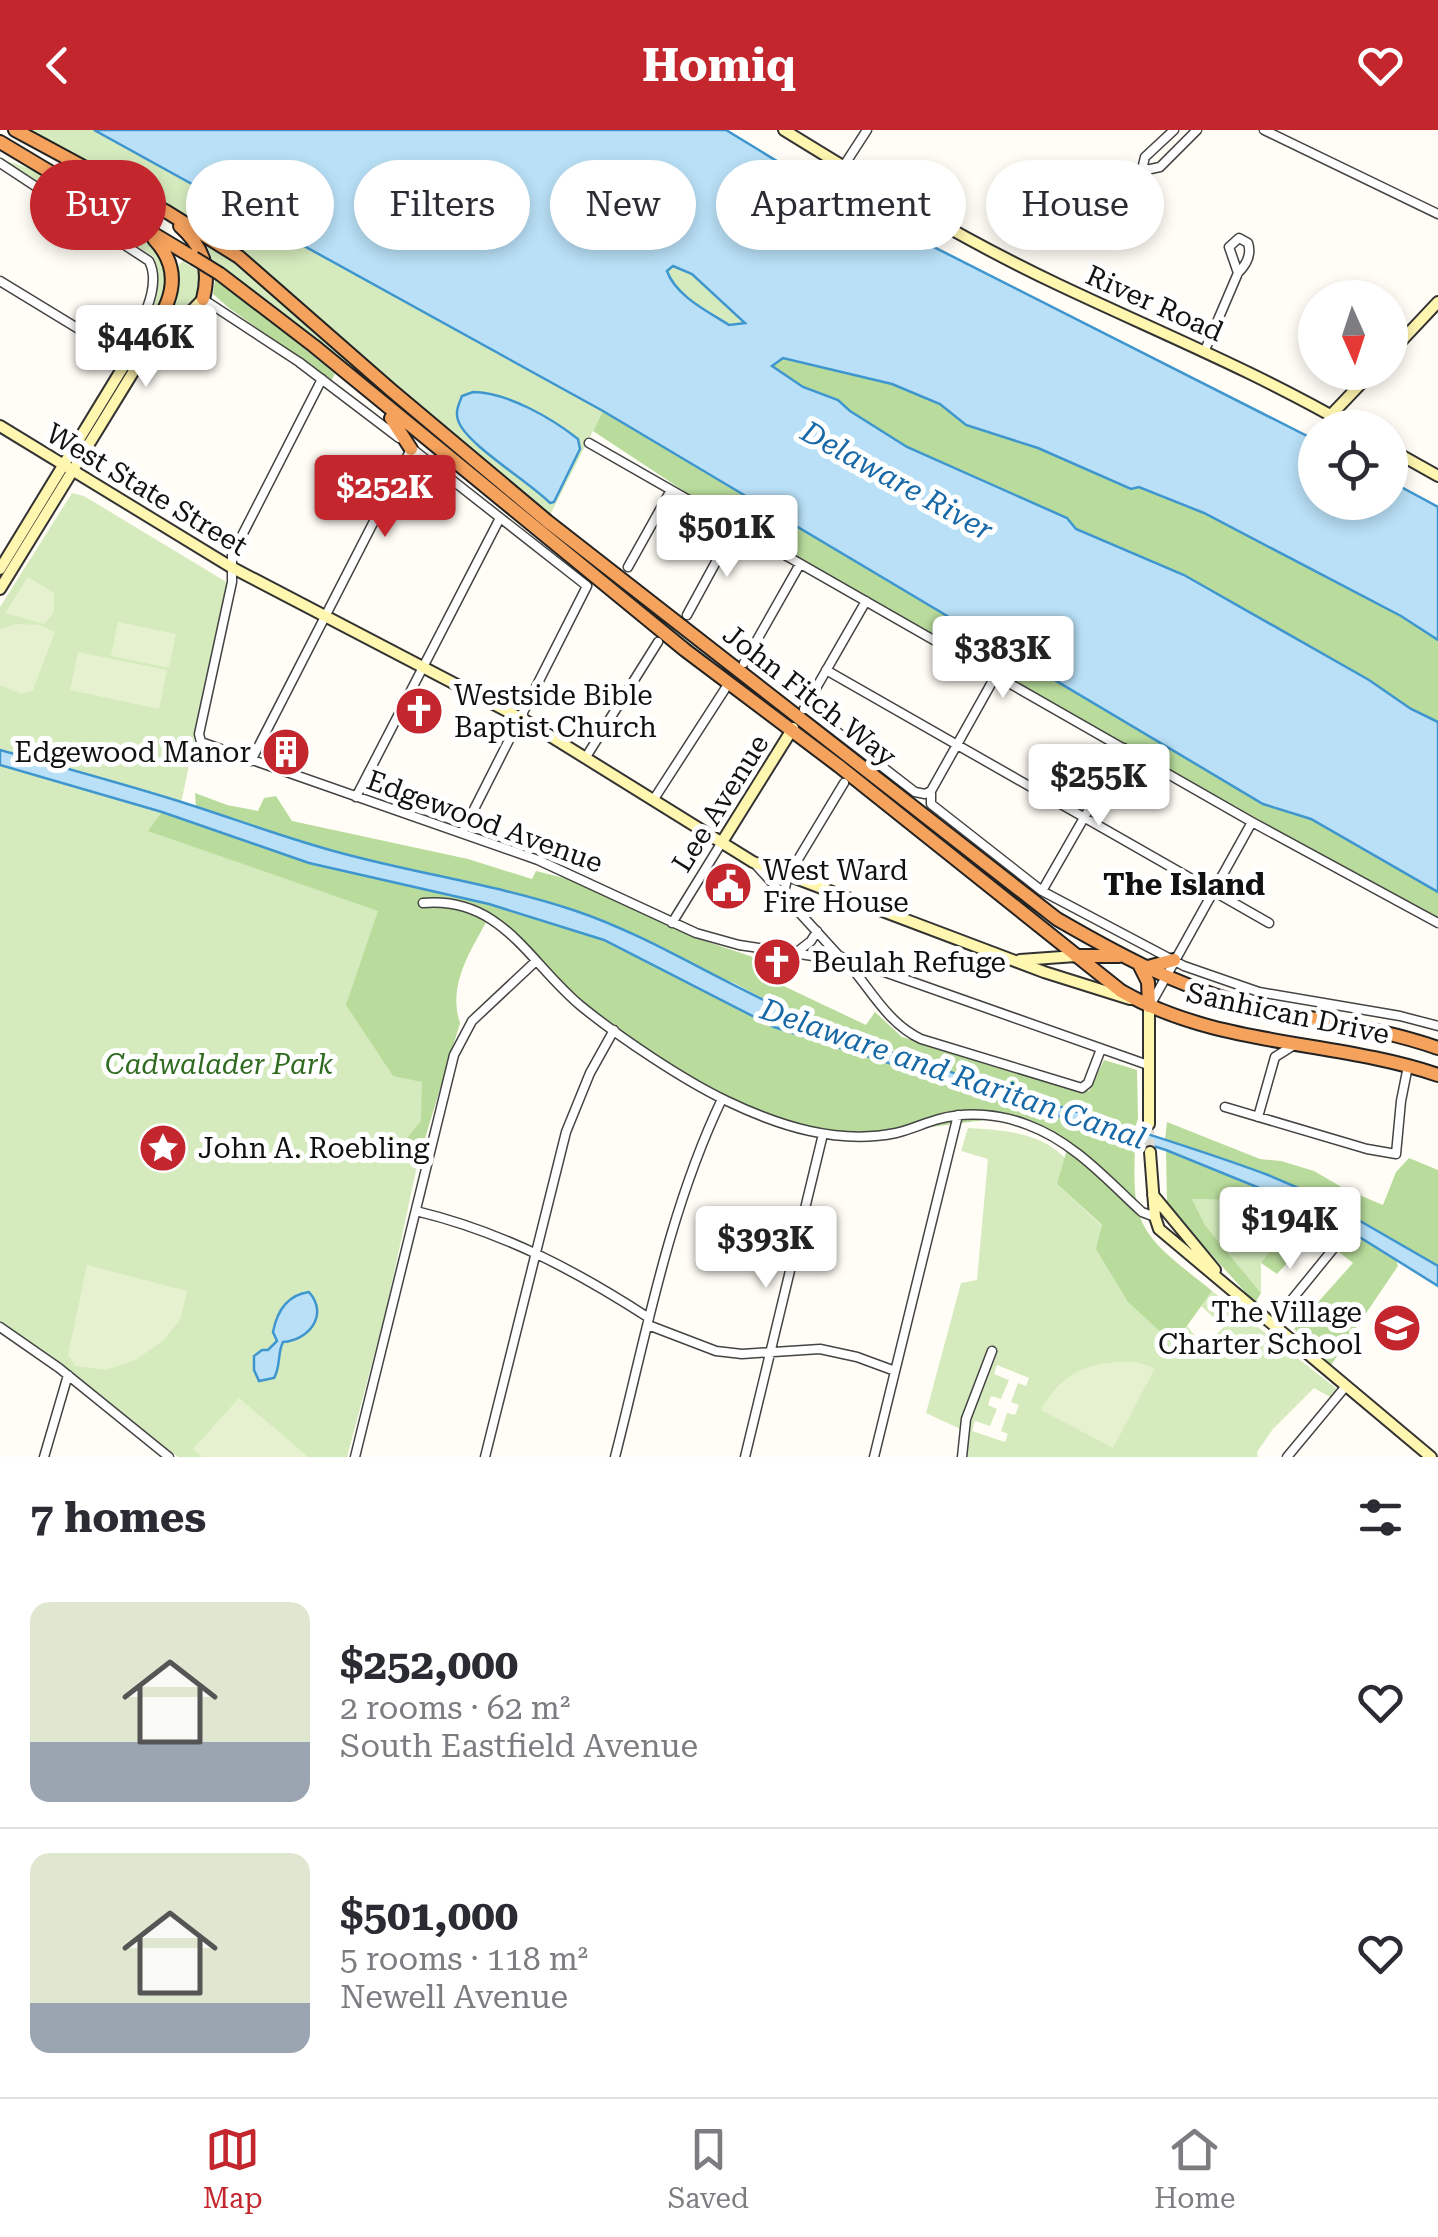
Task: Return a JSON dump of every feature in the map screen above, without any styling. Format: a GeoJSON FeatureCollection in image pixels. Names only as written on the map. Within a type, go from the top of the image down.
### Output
{"type":"FeatureCollection","features":[{"type":"Feature","properties":{"kind":"highway","name":"John Fitch Way"},"geometry":{"type":"LineString","coordinates":[[15,130],[71,160]]}},
{"type":"Feature","properties":{"kind":"highway","name":"John Fitch Way"},"geometry":{"type":"LineString","coordinates":[[0,142],[31,160]]}},
{"type":"Feature","properties":{"kind":"highway"},"geometry":{"type":"LineString","coordinates":[[0,155],[30,163]]}},
{"type":"Feature","properties":{"kind":"highway","name":"John Fitch Way"},"geometry":{"type":"LineString","coordinates":[[166,213],[251,266],[547,520],[802,712],[1035,905],[1137,963],[1233,1001],[1438,1048]]}},
{"type":"Feature","properties":{"kind":"highway"},"geometry":{"type":"LineString","coordinates":[[166,217],[194,238],[204,257],[207,275],[203,299]]}},
{"type":"Feature","properties":{"kind":"highway","name":"John Fitch Way"},"geometry":{"type":"LineString","coordinates":[[166,241],[220,274],[582,568],[1104,979],[1145,1004]]}},
{"type":"Feature","properties":{"kind":"highway"},"geometry":{"type":"LineString","coordinates":[[128,360],[155,324],[173,286],[168,256],[163,250]]}},
{"type":"Feature","properties":{"kind":"highway"},"geometry":{"type":"LineString","coordinates":[[354,380],[396,423],[411,448]]}},
{"type":"Feature","properties":{"kind":"highway"},"geometry":{"type":"LineString","coordinates":[[1104,979],[1101,969],[1108,955]]}},
{"type":"Feature","properties":{"kind":"highway"},"geometry":{"type":"LineString","coordinates":[[1076,956],[1108,955],[1161,966],[1174,960]]}},
{"type":"Feature","properties":{"kind":"highway"},"geometry":{"type":"LineString","coordinates":[[1137,963],[1148,982],[1145,1004]]}},
{"type":"Feature","properties":{"kind":"highway","name":"Sanhican Drive"},"geometry":{"type":"LineString","coordinates":[[1145,1004],[1259,1038],[1438,1075]]}},
{"type":"Feature","properties":{"kind":"highway"},"geometry":{"type":"LineString","coordinates":[[1302,1045],[1296,1030],[1301,1022],[1312,1018]]}},
{"type":"Feature","properties":{"kind":"main road","name":"River Road"},"geometry":{"type":"LineString","coordinates":[[784,130],[833,160]]}},
{"type":"Feature","properties":{"kind":"main road","name":"River Road"},"geometry":{"type":"LineString","coordinates":[[966,235],[1024,268],[1205,350],[1322,410]]}},
{"type":"Feature","properties":{"kind":"main road"},"geometry":{"type":"LineString","coordinates":[[0,588],[2,573],[135,369],[203,299]]}},
{"type":"Feature","properties":{"kind":"main road"},"geometry":{"type":"LineString","coordinates":[[1408,334],[1438,302]]}},
{"type":"Feature","properties":{"kind":"main road"},"geometry":{"type":"LineString","coordinates":[[69,467],[128,360]]}},
{"type":"Feature","properties":{"kind":"main road"},"geometry":{"type":"LineString","coordinates":[[1337,410],[1355,390]]}},
{"type":"Feature","properties":{"kind":"main road","name":"West State Street"},"geometry":{"type":"LineString","coordinates":[[0,426],[232,567],[521,718],[753,862]]}},
{"type":"Feature","properties":{"kind":"main road"},"geometry":{"type":"LineString","coordinates":[[1408,459],[1438,476]]}},
{"type":"Feature","properties":{"kind":"main road","name":"Lee Avenue"},"geometry":{"type":"LineString","coordinates":[[722,842],[802,712]]}},
{"type":"Feature","properties":{"kind":"main road","name":"Sanhican Drive"},"geometry":{"type":"LineString","coordinates":[[753,862],[1105,993],[1145,1004]]}},
{"type":"Feature","properties":{"kind":"main road","name":"Sanhican Drive"},"geometry":{"type":"LineString","coordinates":[[1014,960],[1076,956]]}},
{"type":"Feature","properties":{"kind":"main road"},"geometry":{"type":"LineString","coordinates":[[1145,1004],[1149,1124]]}},
{"type":"Feature","properties":{"kind":"main road"},"geometry":{"type":"LineString","coordinates":[[1150,1152],[1154,1217],[1159,1229],[1432,1457]]}},
{"type":"Feature","properties":{"kind":"main road"},"geometry":{"type":"LineString","coordinates":[[1153,1195],[1225,1283]]}},
{"type":"Feature","properties":{"kind":"main road"},"geometry":{"type":"LineString","coordinates":[[1154,1217],[1196,1247]]}},
{"type":"Feature","properties":{"kind":"street"},"geometry":{"type":"LineString","coordinates":[[848,160],[867,130]]}},
{"type":"Feature","properties":{"kind":"street"},"geometry":{"type":"LineString","coordinates":[[1174,130],[1145,157],[1146,170],[1160,167],[1197,130]]}},
{"type":"Feature","properties":{"kind":"street"},"geometry":{"type":"LineString","coordinates":[[1264,130],[1438,214]]}},
{"type":"Feature","properties":{"kind":"street"},"geometry":{"type":"LineString","coordinates":[[0,163],[128,246],[153,266],[154,278],[128,360],[0,281]]}},
{"type":"Feature","properties":{"kind":"street"},"geometry":{"type":"LineString","coordinates":[[1205,350],[1238,273]]}},
{"type":"Feature","properties":{"kind":"street"},"geometry":{"type":"LineString","coordinates":[[203,299],[322,379],[587,586],[462,833]]}},
{"type":"Feature","properties":{"kind":"street"},"geometry":{"type":"LineString","coordinates":[[232,567],[238,541],[322,379]]}},
{"type":"Feature","properties":{"kind":"street"},"geometry":{"type":"LineString","coordinates":[[589,443],[1438,924]]}},
{"type":"Feature","properties":{"kind":"street"},"geometry":{"type":"LineString","coordinates":[[250,760],[411,448]]}},
{"type":"Feature","properties":{"kind":"street"},"geometry":{"type":"LineString","coordinates":[[628,567],[671,490]]}},
{"type":"Feature","properties":{"kind":"street"},"geometry":{"type":"LineString","coordinates":[[356,796],[500,518]]}},
{"type":"Feature","properties":{"kind":"street"},"geometry":{"type":"LineString","coordinates":[[686,614],[735,528]]}},
{"type":"Feature","properties":{"kind":"street"},"geometry":{"type":"LineString","coordinates":[[744,663],[800,564]]}},
{"type":"Feature","properties":{"kind":"street","name":"Edgewood Avenue"},"geometry":{"type":"LineString","coordinates":[[232,567],[199,734],[204,744],[577,876],[672,924],[726,942],[841,957],[1148,1066]]}},
{"type":"Feature","properties":{"kind":"street","name":"Lee Avenue"},"geometry":{"type":"LineString","coordinates":[[802,712],[866,602]]}},
{"type":"Feature","properties":{"kind":"street"},"geometry":{"type":"LineString","coordinates":[[586,757],[658,642]]}},
{"type":"Feature","properties":{"kind":"street"},"geometry":{"type":"LineString","coordinates":[[826,670],[1269,923]]}},
{"type":"Feature","properties":{"kind":"street"},"geometry":{"type":"LineString","coordinates":[[996,676],[931,791],[931,804],[1042,892],[1174,960],[1259,992],[1438,1026]]}},
{"type":"Feature","properties":{"kind":"street"},"geometry":{"type":"LineString","coordinates":[[654,799],[724,689]]}},
{"type":"Feature","properties":{"kind":"street"},"geometry":{"type":"LineString","coordinates":[[802,712],[915,792],[931,791]]}},
{"type":"Feature","properties":{"kind":"street"},"geometry":{"type":"LineString","coordinates":[[1042,892],[1124,748]]}},
{"type":"Feature","properties":{"kind":"street"},"geometry":{"type":"LineString","coordinates":[[784,895],[788,876],[844,783]]}},
{"type":"Feature","properties":{"kind":"street"},"geometry":{"type":"LineString","coordinates":[[1145,1004],[1167,977],[1252,822]]}},
{"type":"Feature","properties":{"kind":"street","name":"Lee Avenue"},"geometry":{"type":"LineString","coordinates":[[672,924],[722,842]]}},
{"type":"Feature","properties":{"kind":"street","name":"West State Street"},"geometry":{"type":"LineString","coordinates":[[753,862],[884,1010],[920,1038],[1082,1088],[1088,1084],[1100,1049]]}},
{"type":"Feature","properties":{"kind":"street"},"geometry":{"type":"LineString","coordinates":[[422,903],[442,903],[487,916],[508,929],[579,1004],[722,1099],[767,1118],[823,1134],[895,1133],[958,1115],[1006,1118],[1048,1134],[1076,1151],[1142,1212],[1154,1217]]}},
{"type":"Feature","properties":{"kind":"street"},"geometry":{"type":"LineString","coordinates":[[796,953],[817,931]]}},
{"type":"Feature","properties":{"kind":"street"},"geometry":{"type":"LineString","coordinates":[[354,1457],[458,1045],[483,1009],[536,961]]}},
{"type":"Feature","properties":{"kind":"street"},"geometry":{"type":"LineString","coordinates":[[485,1457],[566,1132],[590,1073],[614,1030]]}},
{"type":"Feature","properties":{"kind":"street"},"geometry":{"type":"LineString","coordinates":[[1258,1117],[1272,1062],[1270,1051],[1259,1038]]}},
{"type":"Feature","properties":{"kind":"street"},"geometry":{"type":"LineString","coordinates":[[1272,1062],[1284,1048],[1302,1045]]}},
{"type":"Feature","properties":{"kind":"street"},"geometry":{"type":"LineString","coordinates":[[1225,1107],[1396,1154],[1408,1066]]}},
{"type":"Feature","properties":{"kind":"street"},"geometry":{"type":"LineString","coordinates":[[615,1457],[688,1175],[722,1099]]}},
{"type":"Feature","properties":{"kind":"street"},"geometry":{"type":"LineString","coordinates":[[874,1457],[958,1115]]}},
{"type":"Feature","properties":{"kind":"street"},"geometry":{"type":"LineString","coordinates":[[744,1457],[823,1134]]}},
{"type":"Feature","properties":{"kind":"street"},"geometry":{"type":"LineString","coordinates":[[416,1211],[463,1223],[536,1251],[648,1322],[716,1351],[820,1349],[895,1371]]}},
{"type":"Feature","properties":{"kind":"street"},"geometry":{"type":"LineString","coordinates":[[1272,1324],[1338,1243]]}},
{"type":"Feature","properties":{"kind":"street"},"geometry":{"type":"LineString","coordinates":[[0,1328],[68,1375],[168,1457]]}},
{"type":"Feature","properties":{"kind":"street"},"geometry":{"type":"LineString","coordinates":[[962,1457],[966,1419],[992,1350]]}},
{"type":"Feature","properties":{"kind":"street"},"geometry":{"type":"LineString","coordinates":[[44,1457],[68,1375]]}},
{"type":"Feature","properties":{"kind":"street"},"geometry":{"type":"LineString","coordinates":[[1287,1457],[1346,1386]]}},
{"type":"Feature","properties":{"kind":"green space"},"geometry":{"type":"Polygon","coordinates":[[[15,130],[94,130],[148,160],[68,160],[15,130]]]}},
{"type":"Feature","properties":{"kind":"green space"},"geometry":{"type":"Polygon","coordinates":[[[4,160],[30,169],[30,177],[4,160]]]}},
{"type":"Feature","properties":{"kind":"green space"},"geometry":{"type":"Polygon","coordinates":[[[166,170],[186,181],[186,227],[166,216],[166,170]]]}},
{"type":"Feature","properties":{"kind":"green space"},"geometry":{"type":"Polygon","coordinates":[[[143,250],[160,252],[169,285],[161,308],[138,343],[158,283],[154,257],[143,250]]]}},
{"type":"Feature","properties":{"kind":"green space"},"geometry":{"type":"Polygon","coordinates":[[[209,250],[217,250],[250,273],[462,458],[706,656],[669,630],[272,304],[213,262],[209,250]]]}},
{"type":"Feature","properties":{"kind":"green space"},"geometry":{"type":"Polygon","coordinates":[[[227,250],[311,250],[603,411],[547,521],[227,250]]]}},
{"type":"Feature","properties":{"kind":"green space"},"geometry":{"type":"Polygon","coordinates":[[[183,261],[203,274],[194,300],[181,319],[143,353],[177,294],[179,265],[183,261]]]}},
{"type":"Feature","properties":{"kind":"green space"},"geometry":{"type":"Polygon","coordinates":[[[673,266],[692,274],[745,323],[729,325],[694,302],[672,280],[667,271],[673,266]]]}},
{"type":"Feature","properties":{"kind":"green space"},"geometry":{"type":"Polygon","coordinates":[[[215,280],[335,374],[331,381],[229,308],[213,294],[215,280]]]}},
{"type":"Feature","properties":{"kind":"green space"},"geometry":{"type":"Polygon","coordinates":[[[783,358],[892,384],[940,404],[966,425],[1038,448],[1130,489],[1139,487],[1204,513],[1401,616],[1438,640],[1438,722],[1184,575],[1076,529],[1067,518],[907,447],[838,400],[775,371],[772,366],[783,358]]]}},
{"type":"Feature","properties":{"kind":"green space"},"geometry":{"type":"Polygon","coordinates":[[[603,411],[1263,804],[1311,819],[1438,892],[1438,919],[699,501],[593,431],[603,411]]]}},
{"type":"Feature","properties":{"kind":"green space","name":"Cadwalader Park"},"geometry":{"type":"Polygon","coordinates":[[[72,493],[84,496],[228,583],[181,803],[265,847],[482,930],[457,986],[460,1023],[418,1161],[386,1311],[347,1457],[178,1457],[70,1371],[0,1322],[0,607],[72,493]]]}},
{"type":"Feature","properties":{"kind":"green space"},"geometry":{"type":"Polygon","coordinates":[[[28,577],[54,593],[54,613],[44,624],[5,613],[28,577]]]}},
{"type":"Feature","properties":{"kind":"green space"},"geometry":{"type":"Polygon","coordinates":[[[118,622],[176,634],[169,668],[111,656],[118,622]]]}},
{"type":"Feature","properties":{"kind":"green space"},"geometry":{"type":"Polygon","coordinates":[[[16,624],[39,625],[55,632],[33,690],[21,694],[0,685],[0,629],[16,624]]]}},
{"type":"Feature","properties":{"kind":"green space"},"geometry":{"type":"Polygon","coordinates":[[[78,652],[167,670],[159,709],[70,690],[78,652]]]}},
{"type":"Feature","properties":{"kind":"green space"},"geometry":{"type":"Polygon","coordinates":[[[195,793],[258,811],[264,798],[276,796],[292,821],[468,859],[532,879],[536,871],[580,882],[693,937],[756,958],[756,973],[866,1025],[875,1012],[902,1037],[1089,1091],[1104,1060],[1137,1070],[1138,1119],[1134,1130],[955,1073],[787,1011],[635,934],[579,912],[343,854],[196,807],[195,793]]]}},
{"type":"Feature","properties":{"kind":"green space"},"geometry":{"type":"Polygon","coordinates":[[[162,812],[309,863],[489,904],[568,927],[605,940],[774,1027],[1135,1140],[1135,1195],[1144,1226],[1166,1253],[1212,1291],[1174,1344],[1128,1302],[1096,1249],[1102,1225],[1057,1184],[1068,1146],[1000,1118],[831,1140],[727,1104],[601,1023],[489,917],[468,955],[459,982],[460,1023],[418,1161],[400,1147],[421,1121],[422,1082],[393,1076],[346,1005],[378,911],[148,831],[162,812]]]}},
{"type":"Feature","properties":{"kind":"green space"},"geometry":{"type":"Polygon","coordinates":[[[1167,1122],[1260,1159],[1314,1171],[1383,1205],[1396,1172],[1409,1158],[1438,1170],[1438,1266],[1315,1195],[1165,1140],[1167,1122]]]}},
{"type":"Feature","properties":{"kind":"green space"},"geometry":{"type":"Polygon","coordinates":[[[968,1128],[1020,1134],[1055,1149],[1065,1158],[1057,1184],[1102,1226],[1174,1343],[1187,1326],[1199,1341],[1207,1343],[1224,1327],[1201,1306],[1212,1291],[1337,1389],[1330,1397],[1314,1388],[1273,1429],[1257,1452],[1258,1457],[966,1457],[969,1433],[926,1413],[961,1283],[977,1280],[988,1159],[961,1151],[968,1128]],[[997,1365],[994,1374],[1009,1380],[1001,1399],[991,1396],[988,1405],[997,1409],[990,1426],[975,1421],[972,1431],[1005,1442],[1008,1434],[1001,1431],[1007,1413],[1015,1415],[1019,1405],[1011,1402],[1018,1383],[1026,1386],[1029,1378],[997,1365]]]}},
{"type":"Feature","properties":{"kind":"green space"},"geometry":{"type":"Polygon","coordinates":[[[1166,1150],[1322,1213],[1396,1260],[1398,1266],[1331,1365],[1294,1329],[1353,1263],[1314,1233],[1277,1274],[1261,1263],[1291,1222],[1228,1200],[1192,1199],[1205,1225],[1261,1293],[1255,1303],[1167,1205],[1166,1150]]]}},
{"type":"Feature","properties":{"kind":"green space"},"geometry":{"type":"Polygon","coordinates":[[[1192,1199],[1228,1200],[1292,1222],[1261,1263],[1261,1293],[1205,1225],[1192,1199]]]}},
{"type":"Feature","properties":{"kind":"green space"},"geometry":{"type":"Polygon","coordinates":[[[87,1265],[187,1291],[180,1320],[163,1341],[135,1360],[106,1370],[76,1366],[68,1355],[87,1265]]]}},
{"type":"Feature","properties":{"kind":"green space"},"geometry":{"type":"Polygon","coordinates":[[[1120,1362],[1155,1368],[1113,1448],[1041,1410],[1056,1388],[1073,1374],[1120,1362]]]}},
{"type":"Feature","properties":{"kind":"green space"},"geometry":{"type":"Polygon","coordinates":[[[239,1398],[308,1457],[202,1457],[193,1449],[239,1398]]]}},
{"type":"Feature","properties":{"kind":"water","name":"Delaware River"},"geometry":{"type":"Polygon","coordinates":[[[94,130],[726,130],[775,160],[716,160],[716,250],[940,250],[1298,431],[1298,520],[1408,520],[1408,491],[1438,507],[1438,640],[1401,616],[1204,513],[1139,487],[1131,489],[1038,448],[966,425],[940,404],[892,384],[783,358],[772,366],[803,387],[838,400],[907,447],[1067,518],[1076,529],[1184,575],[1438,722],[1438,892],[1311,819],[1263,804],[603,411],[311,250],[334,250],[334,160],[186,160],[186,181],[166,170],[166,160],[148,160],[94,130]],[[673,266],[667,271],[677,288],[702,308],[729,325],[745,323],[692,274],[673,266]]]}},
{"type":"Feature","properties":{"kind":"water"},"geometry":{"type":"Polygon","coordinates":[[[473,392],[515,402],[578,439],[580,449],[554,502],[550,503],[499,463],[463,430],[458,408],[462,396],[473,392]]]}},
{"type":"Feature","properties":{"kind":"water","name":"Delaware and Raritan Canal"},"geometry":{"type":"Polygon","coordinates":[[[0,750],[153,793],[320,847],[518,894],[603,921],[761,999],[847,1035],[1208,1154],[1315,1195],[1438,1266],[1438,1286],[1321,1213],[1166,1150],[774,1027],[604,940],[489,904],[309,863],[162,812],[0,765],[0,750]]]}},
{"type":"Feature","properties":{"kind":"water"},"geometry":{"type":"Polygon","coordinates":[[[309,1292],[317,1309],[313,1325],[301,1337],[283,1342],[274,1378],[259,1381],[254,1356],[277,1341],[273,1332],[284,1305],[309,1292]]]}},
{"type":"Feature","properties":{"kind":"tunnel"},"geometry":{"type":"LineString","coordinates":[[1149,1124],[1150,1152]]}},
{"type":"Feature","properties":{"kind":"place","name":"Westside Bible Baptist Church"},"geometry":{"type":"Point","coordinates":[419,711]}},
{"type":"Feature","properties":{"kind":"place","name":"Edgewood Manor"},"geometry":{"type":"Point","coordinates":[286,752]}},
{"type":"Feature","properties":{"kind":"place","name":"West Ward Fire House"},"geometry":{"type":"Point","coordinates":[728,886]}},
{"type":"Feature","properties":{"kind":"place","name":"Beulah Refuge"},"geometry":{"type":"Point","coordinates":[777,962]}},
{"type":"Feature","properties":{"kind":"place","name":"John A. Roebling"},"geometry":{"type":"Point","coordinates":[163,1148]}},
{"type":"Feature","properties":{"kind":"place","name":"The Village Charter School"},"geometry":{"type":"Point","coordinates":[1397,1328]}},
{"type":"Feature","properties":{"kind":"district","name":"The Island"},"geometry":{"type":"Point","coordinates":[1184,885]}}]}
